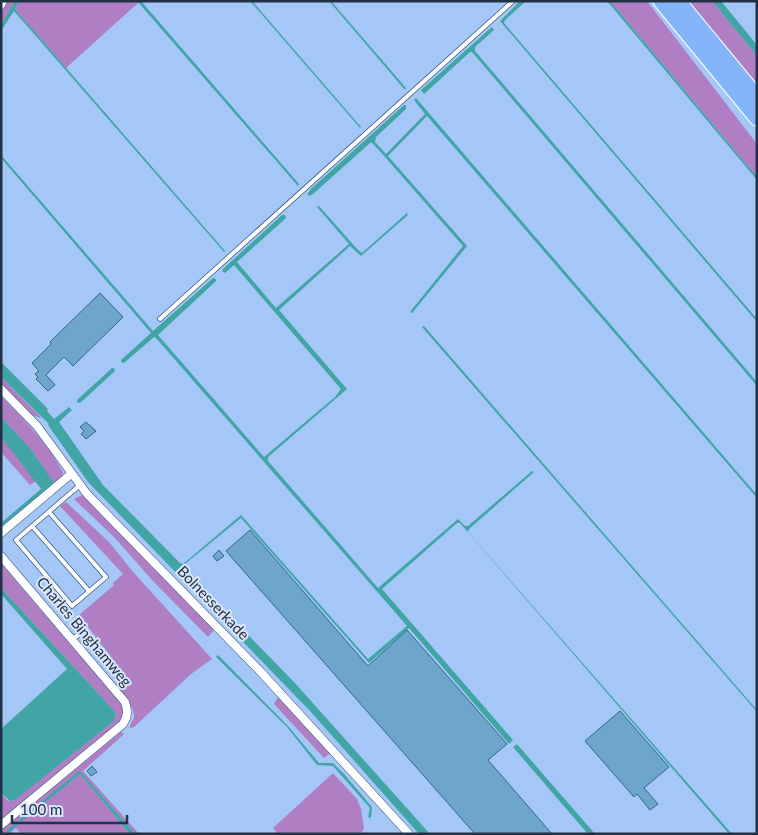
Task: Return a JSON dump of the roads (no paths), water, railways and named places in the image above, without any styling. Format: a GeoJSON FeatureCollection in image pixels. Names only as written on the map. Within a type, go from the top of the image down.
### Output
{"type":"FeatureCollection","features":[{"type":"Feature","properties":{"kind":"highway"},"geometry":{"type":"LineString","coordinates":[[661,1],[757,118]]}},
{"type":"Feature","properties":{"kind":"highway"},"geometry":{"type":"LineString","coordinates":[[678,1],[757,97]]}},
{"type":"Feature","properties":{"kind":"street"},"geometry":{"type":"LineString","coordinates":[[1,5],[3,1]]}},
{"type":"Feature","properties":{"kind":"street","name":"Bolnesserkade"},"geometry":{"type":"LineString","coordinates":[[1,389],[37,426],[80,485],[259,670],[408,834]]}},
{"type":"Feature","properties":{"kind":"street"},"geometry":{"type":"LineString","coordinates":[[1,533],[71,474]]}},
{"type":"Feature","properties":{"kind":"street","name":"Charles Binghamweg"},"geometry":{"type":"LineString","coordinates":[[1,556],[125,702],[128,711],[127,718],[123,724],[1,825]]}},
{"type":"Feature","properties":{"kind":"lane"},"geometry":{"type":"LineString","coordinates":[[160,318],[513,1]]}},
{"type":"Feature","properties":{"kind":"lane"},"geometry":{"type":"LineString","coordinates":[[49,512],[106,577],[72,606],[16,540],[80,485]]}},
{"type":"Feature","properties":{"kind":"lane"},"geometry":{"type":"LineString","coordinates":[[32,526],[89,591]]}},
{"type":"Feature","properties":{"kind":"lane"},"geometry":{"type":"LineString","coordinates":[[72,639],[80,634],[84,636],[105,661]]}}]}
